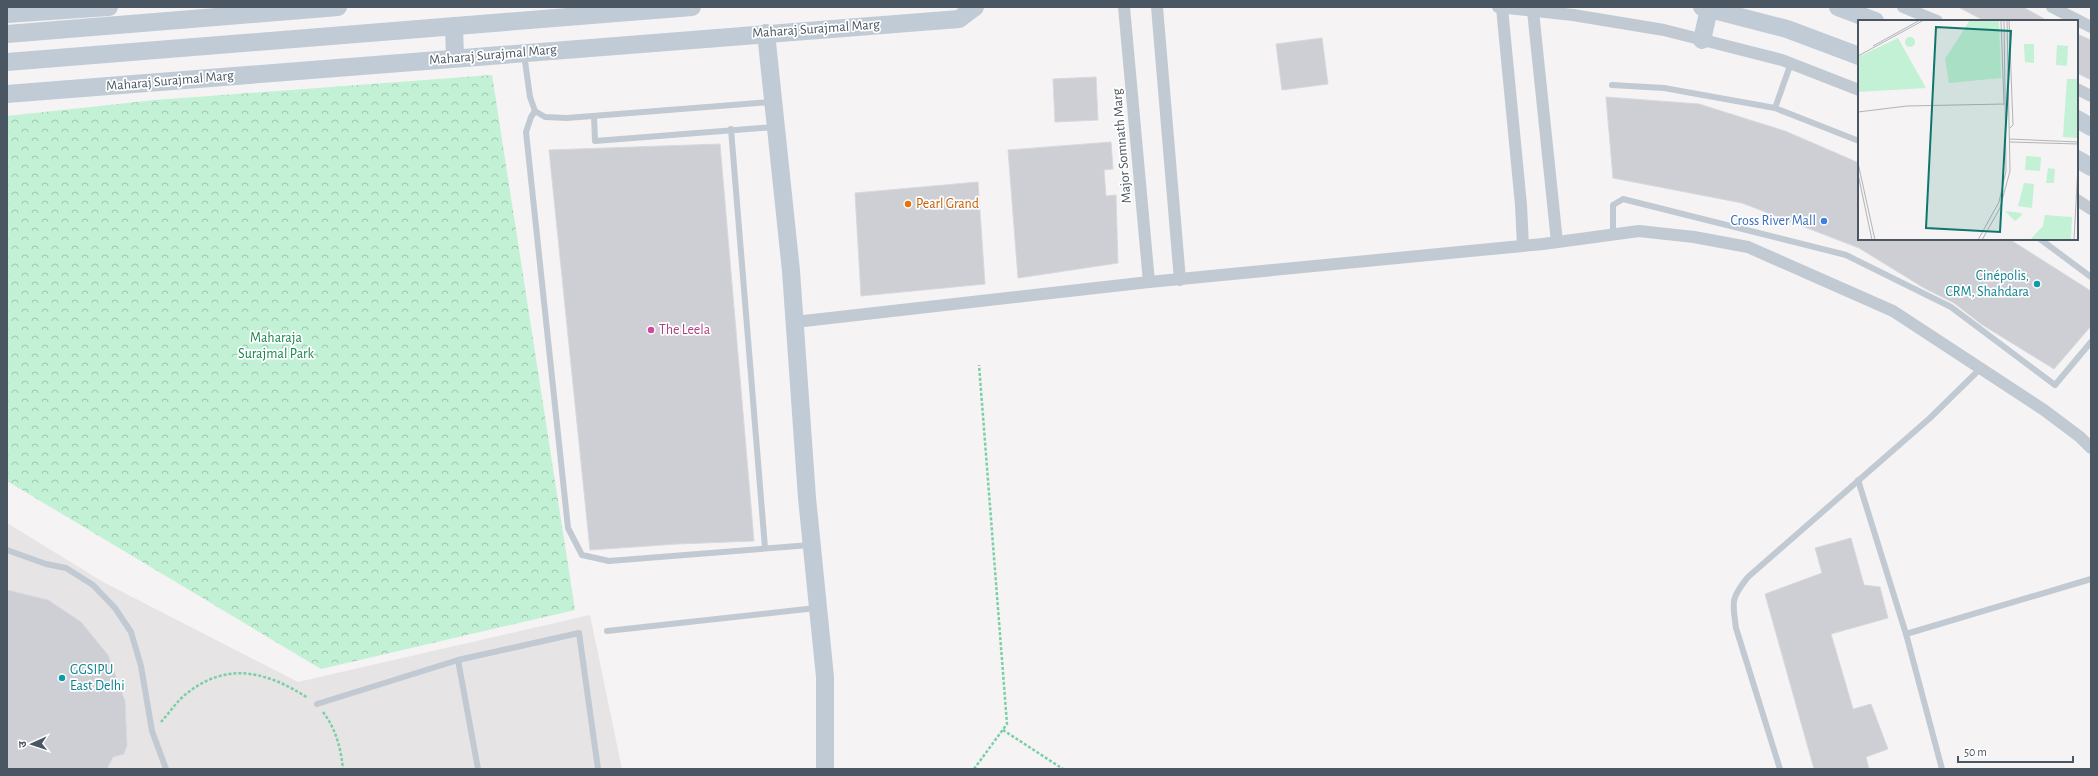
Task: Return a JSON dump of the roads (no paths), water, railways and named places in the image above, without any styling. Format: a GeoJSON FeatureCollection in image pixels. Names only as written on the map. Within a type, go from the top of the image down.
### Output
{"type":"FeatureCollection","features":[{"type":"Feature","properties":{"kind":"street"},"geometry":{"type":"LineString","coordinates":[[7,14],[109,7]]}},
{"type":"Feature","properties":{"kind":"street"},"geometry":{"type":"LineString","coordinates":[[7,34],[338,7]]}},
{"type":"Feature","properties":{"kind":"street"},"geometry":{"type":"LineString","coordinates":[[7,62],[692,7]]}},
{"type":"Feature","properties":{"kind":"street","name":"Maharaj Surajmal Marg"},"geometry":{"type":"LineString","coordinates":[[7,94],[524,52],[960,19],[975,7]]}},
{"type":"Feature","properties":{"kind":"street","name":"Major Somnath Marg"},"geometry":{"type":"LineString","coordinates":[[1124,7],[1149,282]]}},
{"type":"Feature","properties":{"kind":"street"},"geometry":{"type":"LineString","coordinates":[[1157,7],[1180,280]]}},
{"type":"Feature","properties":{"kind":"street"},"geometry":{"type":"LineString","coordinates":[[1498,7],[1573,15],[1664,30],[1791,63],[1858,90]]}},
{"type":"Feature","properties":{"kind":"street"},"geometry":{"type":"LineString","coordinates":[[1903,7],[1935,20]]}},
{"type":"Feature","properties":{"kind":"street"},"geometry":{"type":"LineString","coordinates":[[2052,7],[2074,11],[2091,27]]}},
{"type":"Feature","properties":{"kind":"street"},"geometry":{"type":"LineString","coordinates":[[1502,8],[1520,197],[1523,246]]}},
{"type":"Feature","properties":{"kind":"street"},"geometry":{"type":"LineString","coordinates":[[1702,40],[1706,8],[1787,29],[1858,56]]}},
{"type":"Feature","properties":{"kind":"street"},"geometry":{"type":"LineString","coordinates":[[1844,8],[1873,20]]}},
{"type":"Feature","properties":{"kind":"street"},"geometry":{"type":"LineString","coordinates":[[1534,11],[1557,242]]}},
{"type":"Feature","properties":{"kind":"street"},"geometry":{"type":"LineString","coordinates":[[51,12],[54,30]]}},
{"type":"Feature","properties":{"kind":"street"},"geometry":{"type":"LineString","coordinates":[[454,26],[454,58]]}},
{"type":"Feature","properties":{"kind":"street"},"geometry":{"type":"LineString","coordinates":[[766,33],[795,322],[812,544],[825,677],[825,769]]}},
{"type":"Feature","properties":{"kind":"street"},"geometry":{"type":"LineString","coordinates":[[2078,90],[2091,96]]}},
{"type":"Feature","properties":{"kind":"street"},"geometry":{"type":"LineString","coordinates":[[2078,120],[2091,127]]}},
{"type":"Feature","properties":{"kind":"street"},"geometry":{"type":"LineString","coordinates":[[2078,201],[2091,209]]}},
{"type":"Feature","properties":{"kind":"street"},"geometry":{"type":"LineString","coordinates":[[795,322],[1149,282],[1523,246],[1639,231],[1694,237],[1748,247],[1893,311],[2044,410],[2080,437],[2091,448]]}},
{"type":"Feature","properties":{"kind":"lane"},"geometry":{"type":"LineString","coordinates":[[524,52],[530,97],[535,111],[545,117],[567,118],[773,101]]}},
{"type":"Feature","properties":{"kind":"lane"},"geometry":{"type":"LineString","coordinates":[[1775,108],[1791,63]]}},
{"type":"Feature","properties":{"kind":"lane"},"geometry":{"type":"LineString","coordinates":[[1612,85],[1664,88],[1775,108],[1858,141]]}},
{"type":"Feature","properties":{"kind":"lane"},"geometry":{"type":"LineString","coordinates":[[535,111],[531,117],[526,132],[568,528],[582,555],[609,561],[812,544]]}},
{"type":"Feature","properties":{"kind":"lane"},"geometry":{"type":"LineString","coordinates":[[594,116],[595,141],[731,129],[776,127]]}},
{"type":"Feature","properties":{"kind":"lane"},"geometry":{"type":"LineString","coordinates":[[731,129],[765,548]]}},
{"type":"Feature","properties":{"kind":"lane"},"geometry":{"type":"LineString","coordinates":[[1613,235],[1613,205],[1623,199],[1846,255],[1951,307],[2055,385],[2091,342]]}},
{"type":"Feature","properties":{"kind":"lane"},"geometry":{"type":"LineString","coordinates":[[2041,240],[2091,277]]}},
{"type":"Feature","properties":{"kind":"lane"},"geometry":{"type":"LineString","coordinates":[[1780,769],[1736,628],[1732,604],[1736,591],[1748,577],[1930,418],[1981,368]]}},
{"type":"Feature","properties":{"kind":"lane"},"geometry":{"type":"LineString","coordinates":[[1858,480],[1906,634],[1942,769]]}},
{"type":"Feature","properties":{"kind":"lane"},"geometry":{"type":"LineString","coordinates":[[7,550],[46,564],[66,568],[93,585],[115,608],[131,632],[137,652],[152,731],[166,769]]}},
{"type":"Feature","properties":{"kind":"lane"},"geometry":{"type":"LineString","coordinates":[[1906,634],[2091,579]]}},
{"type":"Feature","properties":{"kind":"lane"},"geometry":{"type":"LineString","coordinates":[[607,631],[818,608]]}},
{"type":"Feature","properties":{"kind":"lane"},"geometry":{"type":"LineString","coordinates":[[317,704],[458,660],[579,633],[598,769]]}},
{"type":"Feature","properties":{"kind":"lane"},"geometry":{"type":"LineString","coordinates":[[458,660],[478,769]]}},
{"type":"Feature","properties":{"kind":"place","name":"Pearl Grand"},"geometry":{"type":"Point","coordinates":[908,204]}},
{"type":"Feature","properties":{"kind":"place","name":"Cross River Mall"},"geometry":{"type":"Point","coordinates":[1824,221]}},
{"type":"Feature","properties":{"kind":"place","name":"Cinépolis, CRM, Shahdara"},"geometry":{"type":"Point","coordinates":[2037,284]}},
{"type":"Feature","properties":{"kind":"place","name":"The Leela"},"geometry":{"type":"Point","coordinates":[651,330]}},
{"type":"Feature","properties":{"kind":"place","name":"GGSIPU East Delhi"},"geometry":{"type":"Point","coordinates":[62,678]}},
{"type":"Feature","properties":{"kind":"park label","name":"Maharaja Surajmal Park"},"geometry":{"type":"Point","coordinates":[276,346]}}]}
